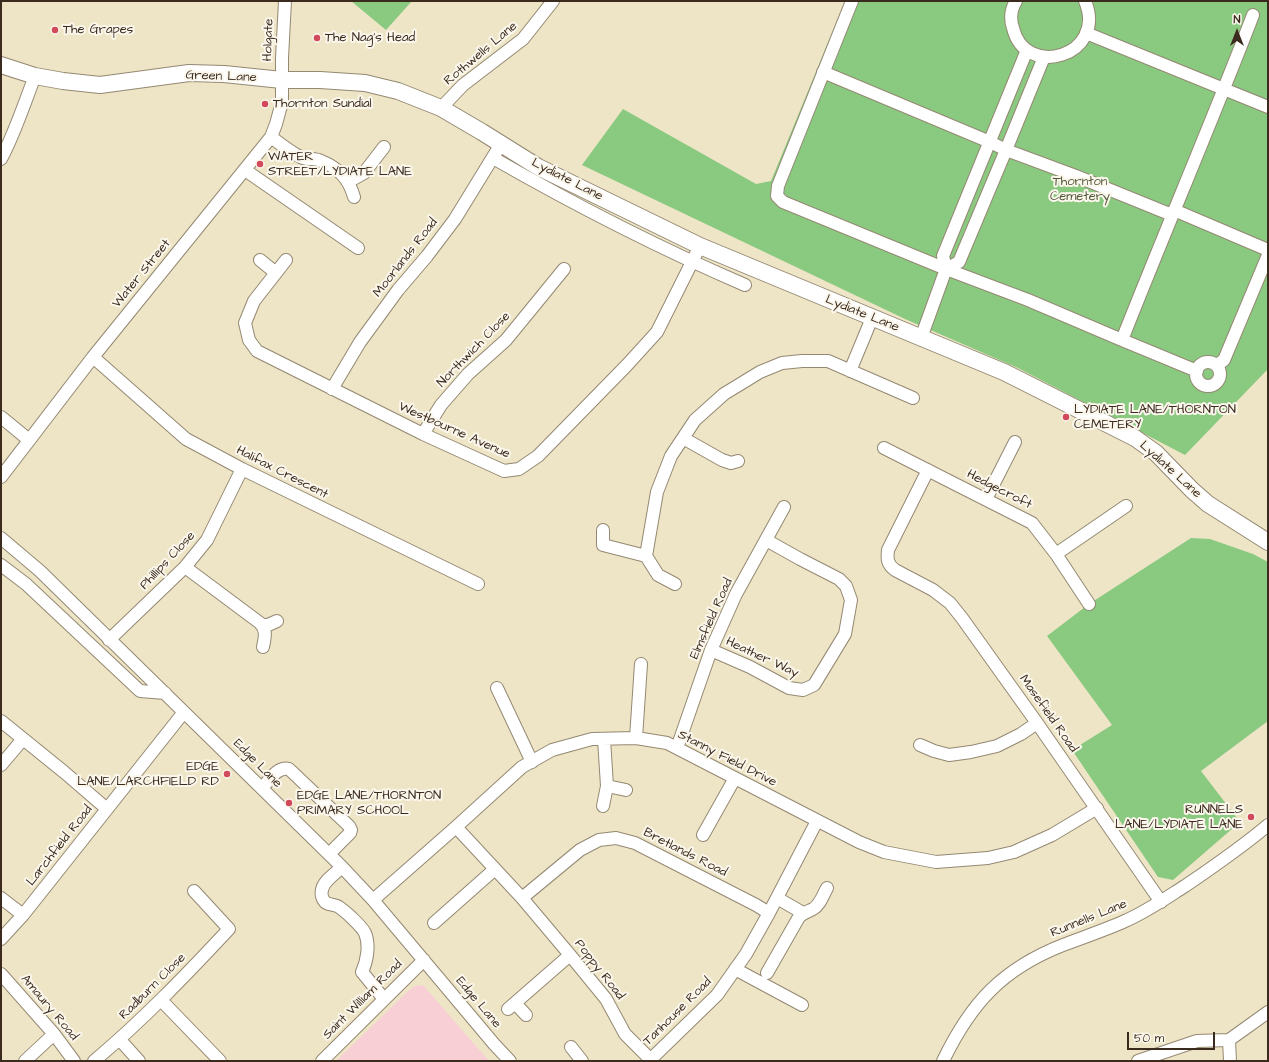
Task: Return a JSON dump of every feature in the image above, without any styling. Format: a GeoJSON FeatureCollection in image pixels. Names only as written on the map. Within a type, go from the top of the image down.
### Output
{"type":"FeatureCollection","features":[{"type":"Feature","properties":{"kind":"main road","name":"Green Lane"},"geometry":{"type":"LineString","coordinates":[[1,65],[34,76],[100,85],[189,73],[224,74],[282,80],[320,80],[365,83],[398,91],[441,108]]}},
{"type":"Feature","properties":{"kind":"main road","name":"Lydiate Lane"},"geometry":{"type":"LineString","coordinates":[[441,108],[538,167],[700,246],[1004,372],[1135,438],[1156,453],[1192,490],[1208,504],[1268,542]]}},
{"type":"Feature","properties":{"kind":"street","name":"Holgate"},"geometry":{"type":"LineString","coordinates":[[282,80],[285,1]]}},
{"type":"Feature","properties":{"kind":"street","name":"Rothwells Lane"},"geometry":{"type":"LineString","coordinates":[[441,108],[462,85],[523,39],[553,1]]}},
{"type":"Feature","properties":{"kind":"street"},"geometry":{"type":"LineString","coordinates":[[852,1],[778,186],[777,196],[783,202],[946,269],[1028,300],[1197,371]]}},
{"type":"Feature","properties":{"kind":"street"},"geometry":{"type":"LineString","coordinates":[[1013,2],[1012,15],[1014,32],[1019,42],[1028,50],[1044,57],[1057,56],[1069,52],[1079,44],[1086,33],[1089,20],[1085,1]]}},
{"type":"Feature","properties":{"kind":"street"},"geometry":{"type":"LineString","coordinates":[[1122,340],[1253,15]]}},
{"type":"Feature","properties":{"kind":"street"},"geometry":{"type":"LineString","coordinates":[[1086,33],[1268,107]]}},
{"type":"Feature","properties":{"kind":"street"},"geometry":{"type":"LineString","coordinates":[[921,338],[946,269],[943,256],[1028,50]]}},
{"type":"Feature","properties":{"kind":"street"},"geometry":{"type":"LineString","coordinates":[[946,269],[958,262],[1044,57]]}},
{"type":"Feature","properties":{"kind":"street"},"geometry":{"type":"LineString","coordinates":[[823,72],[1006,150],[1268,250]]}},
{"type":"Feature","properties":{"kind":"street"},"geometry":{"type":"LineString","coordinates":[[1,159],[22,111],[34,76]]}},
{"type":"Feature","properties":{"kind":"street","name":"Water Street"},"geometry":{"type":"LineString","coordinates":[[1,477],[93,357],[270,138],[276,124],[282,102],[282,80]]}},
{"type":"Feature","properties":{"kind":"street"},"geometry":{"type":"LineString","coordinates":[[270,138],[303,158],[321,160],[344,175],[351,186],[354,197]]}},
{"type":"Feature","properties":{"kind":"street","name":"Moorlands Road"},"geometry":{"type":"LineString","coordinates":[[332,388],[360,342],[398,290],[427,256],[455,219],[501,144]]}},
{"type":"Feature","properties":{"kind":"street"},"geometry":{"type":"LineString","coordinates":[[348,182],[364,173],[384,148]]}},
{"type":"Feature","properties":{"kind":"street","name":"Lydiate Lane"},"geometry":{"type":"LineString","coordinates":[[493,158],[553,192],[692,262],[745,285]]}},
{"type":"Feature","properties":{"kind":"street"},"geometry":{"type":"LineString","coordinates":[[245,170],[358,248]]}},
{"type":"Feature","properties":{"kind":"street","name":"Westbourne Avenue"},"geometry":{"type":"LineString","coordinates":[[286,260],[254,301],[245,323],[249,340],[257,351],[423,434],[504,471],[519,469],[538,456],[627,365],[657,332],[700,246]]}},
{"type":"Feature","properties":{"kind":"street"},"geometry":{"type":"LineString","coordinates":[[1217,365],[1224,360],[1268,255]]}},
{"type":"Feature","properties":{"kind":"street"},"geometry":{"type":"LineString","coordinates":[[260,260],[276,274]]}},
{"type":"Feature","properties":{"kind":"street","name":"Northwich Close"},"geometry":{"type":"LineString","coordinates":[[423,434],[441,405],[450,394],[468,374],[506,340],[564,269]]}},
{"type":"Feature","properties":{"kind":"street"},"geometry":{"type":"LineString","coordinates":[[850,371],[872,318]]}},
{"type":"Feature","properties":{"kind":"street","name":"Halifax Crescent"},"geometry":{"type":"LineString","coordinates":[[93,357],[186,439],[242,469],[478,584]]}},
{"type":"Feature","properties":{"kind":"street"},"geometry":{"type":"LineString","coordinates":[[675,584],[658,575],[646,556],[657,492],[671,456],[695,420],[724,394],[760,372],[782,363],[802,360],[828,360],[913,398]]}},
{"type":"Feature","properties":{"kind":"street"},"geometry":{"type":"LineString","coordinates":[[1212,362],[1217,365],[1220,376],[1216,383],[1212,385],[1205,385],[1200,382],[1197,374],[1198,368],[1204,363],[1212,362]]}},
{"type":"Feature","properties":{"kind":"street"},"geometry":{"type":"LineString","coordinates":[[1,417],[29,440]]}},
{"type":"Feature","properties":{"kind":"street"},"geometry":{"type":"LineString","coordinates":[[683,438],[722,460],[731,463],[738,461]]}},
{"type":"Feature","properties":{"kind":"street"},"geometry":{"type":"LineString","coordinates":[[986,499],[1014,442]]}},
{"type":"Feature","properties":{"kind":"street","name":"Hedgecroft"},"geometry":{"type":"LineString","coordinates":[[884,448],[1032,523],[1056,554],[1089,604]]}},
{"type":"Feature","properties":{"kind":"street","name":"Phillips Close"},"geometry":{"type":"LineString","coordinates":[[109,640],[185,567],[207,540],[242,469]]}},
{"type":"Feature","properties":{"kind":"street","name":"Masefield Road"},"geometry":{"type":"LineString","coordinates":[[928,470],[888,550],[887,557],[889,566],[933,590],[950,604],[962,618],[1097,808],[1161,902]]}},
{"type":"Feature","properties":{"kind":"street"},"geometry":{"type":"LineString","coordinates":[[1056,554],[1126,506]]}},
{"type":"Feature","properties":{"kind":"street","name":"Elmsfield Road"},"geometry":{"type":"LineString","coordinates":[[677,748],[711,650],[736,594],[784,507]]}},
{"type":"Feature","properties":{"kind":"street"},"geometry":{"type":"LineString","coordinates":[[603,530],[603,545],[646,556]]}},
{"type":"Feature","properties":{"kind":"street","name":"Edge Lane"},"geometry":{"type":"LineString","coordinates":[[1,538],[40,571],[342,867],[373,900],[510,1061]]}},
{"type":"Feature","properties":{"kind":"street","name":"Heather Way"},"geometry":{"type":"LineString","coordinates":[[711,650],[750,667],[789,688],[804,690],[814,685],[845,634],[850,614],[851,600],[846,586],[839,579],[766,540]]}},
{"type":"Feature","properties":{"kind":"street"},"geometry":{"type":"LineString","coordinates":[[1,565],[26,584],[140,691],[165,693]]}},
{"type":"Feature","properties":{"kind":"street"},"geometry":{"type":"LineString","coordinates":[[185,567],[262,625],[265,631],[263,647]]}},
{"type":"Feature","properties":{"kind":"street"},"geometry":{"type":"LineString","coordinates":[[262,625],[268,625],[277,620]]}},
{"type":"Feature","properties":{"kind":"street"},"geometry":{"type":"LineString","coordinates":[[636,738],[641,664]]}},
{"type":"Feature","properties":{"kind":"street"},"geometry":{"type":"LineString","coordinates":[[497,688],[532,762]]}},
{"type":"Feature","properties":{"kind":"street","name":"Larchfield Road"},"geometry":{"type":"LineString","coordinates":[[1,939],[23,915],[184,712]]}},
{"type":"Feature","properties":{"kind":"street"},"geometry":{"type":"LineString","coordinates":[[1,721],[64,772],[107,810]]}},
{"type":"Feature","properties":{"kind":"street"},"geometry":{"type":"LineString","coordinates":[[920,745],[949,755],[971,752],[997,746],[1021,734],[1037,723]]}},
{"type":"Feature","properties":{"kind":"street","name":"Stanny Field Drive"},"geometry":{"type":"LineString","coordinates":[[373,900],[456,828],[522,767],[552,750],[592,739],[636,738],[668,743],[858,842],[884,852],[936,862],[988,858],[1014,852],[1052,835],[1097,808]]}},
{"type":"Feature","properties":{"kind":"street"},"geometry":{"type":"LineString","coordinates":[[1,765],[23,739]]}},
{"type":"Feature","properties":{"kind":"street"},"geometry":{"type":"LineString","coordinates":[[603,806],[607,786],[604,739]]}},
{"type":"Feature","properties":{"kind":"street"},"geometry":{"type":"LineString","coordinates":[[262,788],[280,770],[285,768],[289,769],[349,826],[351,830],[350,833],[329,854]]}},
{"type":"Feature","properties":{"kind":"street"},"geometry":{"type":"LineString","coordinates":[[703,835],[735,778]]}},
{"type":"Feature","properties":{"kind":"street"},"geometry":{"type":"LineString","coordinates":[[607,786],[626,790]]}},
{"type":"Feature","properties":{"kind":"street","name":"Tanhouse Road"},"geometry":{"type":"LineString","coordinates":[[650,1060],[717,995],[746,954],[817,821]]}},
{"type":"Feature","properties":{"kind":"street","name":"Runnells Lane"},"geometry":{"type":"LineString","coordinates":[[943,1061],[954,1039],[974,1007],[987,993],[1011,972],[1039,955],[1125,921],[1161,902],[1213,867],[1268,825]]}},
{"type":"Feature","properties":{"kind":"street"},"geometry":{"type":"LineString","coordinates":[[456,828],[522,898]]}},
{"type":"Feature","properties":{"kind":"street","name":"Bretlands Road"},"geometry":{"type":"LineString","coordinates":[[522,898],[580,850],[598,840],[616,838],[635,843],[756,904],[769,913]]}},
{"type":"Feature","properties":{"kind":"street"},"geometry":{"type":"LineString","coordinates":[[342,867],[324,884],[322,897],[324,901],[329,904],[344,910],[365,933],[367,942],[367,962],[362,972],[384,999]]}},
{"type":"Feature","properties":{"kind":"street"},"geometry":{"type":"LineString","coordinates":[[434,922],[447,918],[495,869]]}},
{"type":"Feature","properties":{"kind":"street"},"geometry":{"type":"LineString","coordinates":[[767,973],[799,917],[803,913],[817,906],[827,888]]}},
{"type":"Feature","properties":{"kind":"street","name":"Radburn Close"},"geometry":{"type":"LineString","coordinates":[[94,1061],[120,1040],[161,1000],[229,929],[194,891]]}},
{"type":"Feature","properties":{"kind":"street"},"geometry":{"type":"LineString","coordinates":[[1,898],[23,915]]}},
{"type":"Feature","properties":{"kind":"street","name":"Poppy Road"},"geometry":{"type":"LineString","coordinates":[[522,898],[606,999],[625,1034],[650,1060]]}},
{"type":"Feature","properties":{"kind":"street"},"geometry":{"type":"LineString","coordinates":[[777,898],[803,913]]}},
{"type":"Feature","properties":{"kind":"street"},"geometry":{"type":"LineString","coordinates":[[526,1015],[511,1006],[570,955]]}},
{"type":"Feature","properties":{"kind":"street","name":"Saint William Road"},"geometry":{"type":"LineString","coordinates":[[322,1061],[424,960]]}},
{"type":"Feature","properties":{"kind":"street"},"geometry":{"type":"LineString","coordinates":[[735,969],[802,1005]]}},
{"type":"Feature","properties":{"kind":"street","name":"Amaury Road"},"geometry":{"type":"LineString","coordinates":[[1,974],[54,1034],[74,1061]]}},
{"type":"Feature","properties":{"kind":"street"},"geometry":{"type":"LineString","coordinates":[[161,1000],[220,1061]]}},
{"type":"Feature","properties":{"kind":"street"},"geometry":{"type":"LineString","coordinates":[[1138,1061],[1197,1041],[1229,1040],[1268,1012]]}},
{"type":"Feature","properties":{"kind":"street"},"geometry":{"type":"LineString","coordinates":[[25,1061],[54,1034]]}},
{"type":"Feature","properties":{"kind":"street"},"geometry":{"type":"LineString","coordinates":[[120,1040],[139,1061]]}},
{"type":"Feature","properties":{"kind":"street"},"geometry":{"type":"LineString","coordinates":[[1229,1040],[1230,1061]]}},
{"type":"Feature","properties":{"kind":"street"},"geometry":{"type":"LineString","coordinates":[[571,1047],[582,1061]]}},
{"type":"Feature","properties":{"kind":"shaded area"},"geometry":{"type":"Polygon","coordinates":[[[418,985],[424,986],[489,1061],[336,1061],[407,992],[418,985]]]}},
{"type":"Feature","properties":{"kind":"green space"},"geometry":{"type":"Polygon","coordinates":[[[351,1],[412,1],[386,30],[351,1]]]}},
{"type":"Feature","properties":{"kind":"green space","name":"Thornton Cemetery"},"geometry":{"type":"Polygon","coordinates":[[[845,1],[1268,1],[1268,369],[1185,455],[1018,368],[905,319],[582,165],[623,109],[756,184],[771,181],[845,1]]]}},
{"type":"Feature","properties":{"kind":"green space"},"geometry":{"type":"Polygon","coordinates":[[[1191,538],[1210,539],[1253,554],[1268,562],[1268,721],[1201,771],[1240,822],[1173,880],[1158,877],[1072,750],[1112,725],[1047,636],[1089,604],[1191,538]]]}},
{"type":"Feature","properties":{"kind":"place","name":"The Grapes"},"geometry":{"type":"Point","coordinates":[55,30]}},
{"type":"Feature","properties":{"kind":"place","name":"The Nag's Head"},"geometry":{"type":"Point","coordinates":[317,38]}},
{"type":"Feature","properties":{"kind":"place","name":"Thornton Sundial"},"geometry":{"type":"Point","coordinates":[265,104]}},
{"type":"Feature","properties":{"kind":"place","name":"WATER STREET/LYDIATE LANE"},"geometry":{"type":"Point","coordinates":[260,164]}},
{"type":"Feature","properties":{"kind":"place","name":"LYDIATE LANE/THORNTON CEMETERY"},"geometry":{"type":"Point","coordinates":[1066,417]}},
{"type":"Feature","properties":{"kind":"place","name":"EDGE LANE/LARCHFIELD RD"},"geometry":{"type":"Point","coordinates":[227,774]}},
{"type":"Feature","properties":{"kind":"place","name":"EDGE LANE/THORNTON PRIMARY SCHOOL"},"geometry":{"type":"Point","coordinates":[289,803]}},
{"type":"Feature","properties":{"kind":"place","name":"RUNNELS LANE/LYDIATE LANE"},"geometry":{"type":"Point","coordinates":[1251,817]}}]}
